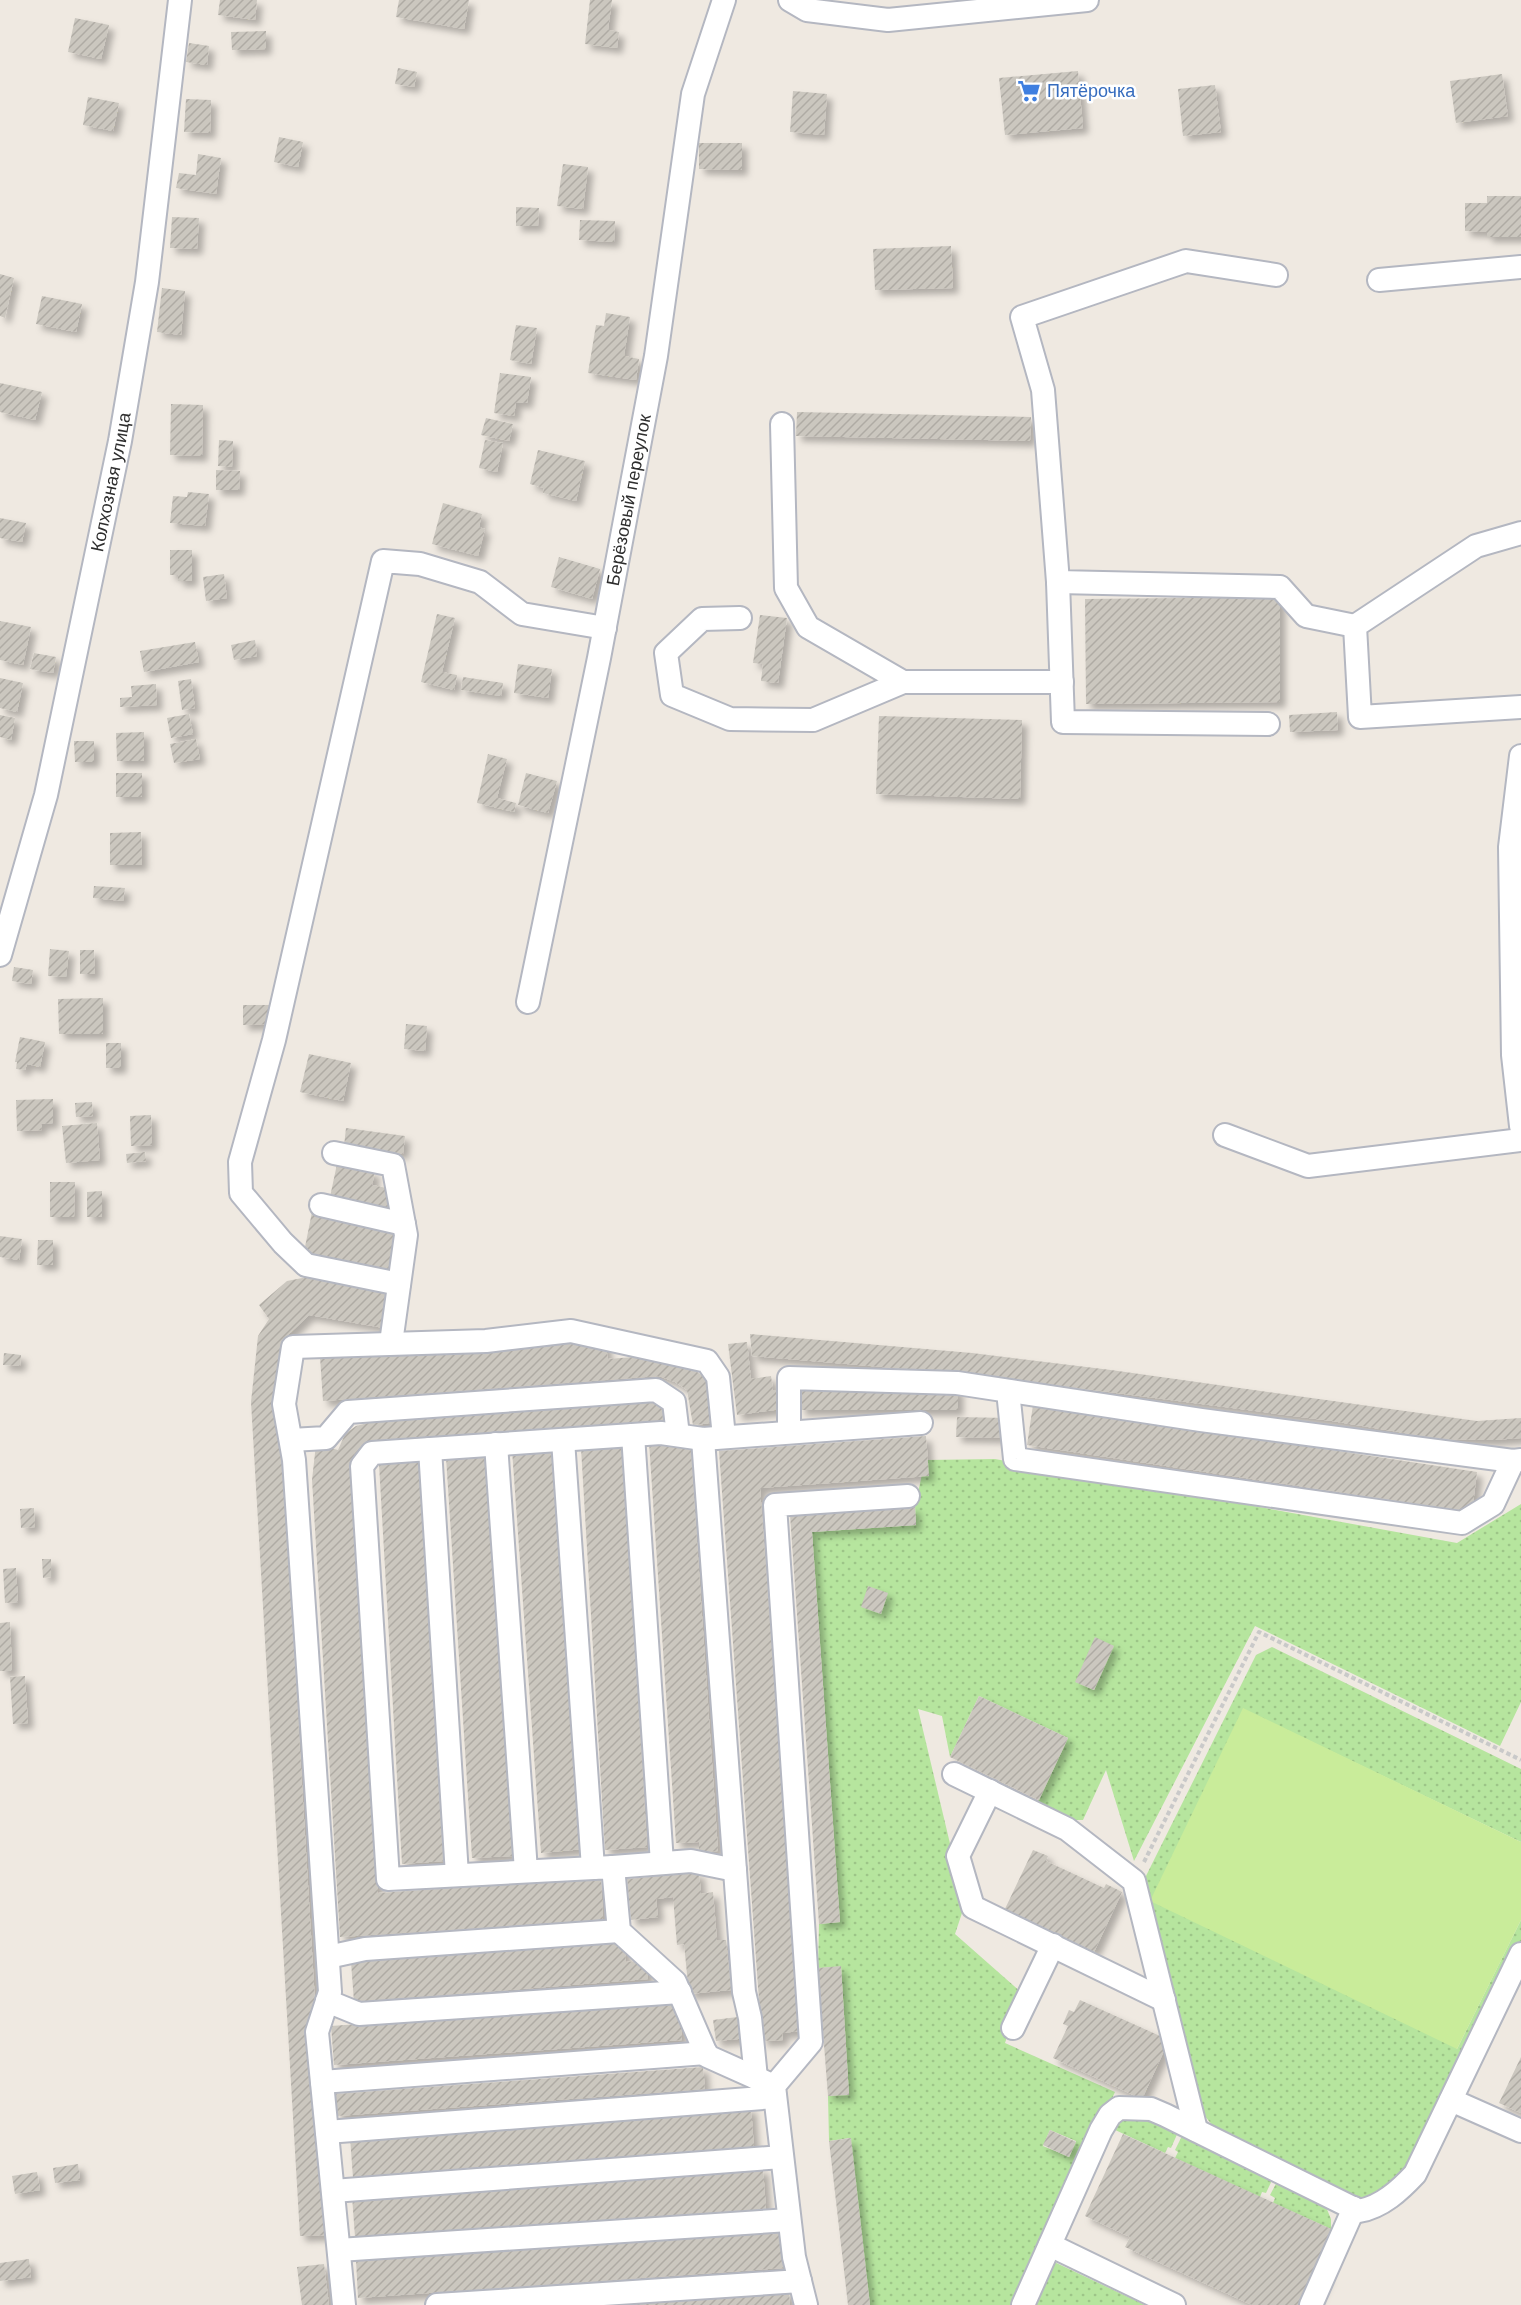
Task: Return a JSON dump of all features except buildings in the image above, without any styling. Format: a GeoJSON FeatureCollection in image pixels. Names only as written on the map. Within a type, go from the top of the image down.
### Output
{"type":"FeatureCollection","features":[{"type":"Feature","properties":{"kind":"street","name":"Колхозная улица"},"geometry":{"type":"LineString","coordinates":[[0,955],[46,795],[120,441],[147,282],[180,0]]}},
{"type":"Feature","properties":{"kind":"street","name":"Берёзовый переулок"},"geometry":{"type":"LineString","coordinates":[[528,1002],[605,628],[656,356],[693,94],[724,0]]}},
{"type":"Feature","properties":{"kind":"street"},"geometry":{"type":"LineString","coordinates":[[790,0],[807,10],[888,20],[1087,0]]}},
{"type":"Feature","properties":{"kind":"street"},"geometry":{"type":"LineString","coordinates":[[1268,724],[1063,722],[1058,582],[1043,390],[1023,317],[1186,261],[1276,275]]}},
{"type":"Feature","properties":{"kind":"street"},"geometry":{"type":"LineString","coordinates":[[1379,280],[1521,267]]}},
{"type":"Feature","properties":{"kind":"street"},"geometry":{"type":"LineString","coordinates":[[782,424],[786,588],[808,627],[903,682]]}},
{"type":"Feature","properties":{"kind":"street"},"geometry":{"type":"LineString","coordinates":[[1058,582],[1281,587],[1306,616],[1355,626],[1476,546],[1521,533]]}},
{"type":"Feature","properties":{"kind":"street"},"geometry":{"type":"LineString","coordinates":[[399,1284],[306,1265],[283,1243],[241,1193],[240,1162],[274,1040],[383,561],[420,564],[480,582],[522,614],[605,628]]}},
{"type":"Feature","properties":{"kind":"street"},"geometry":{"type":"LineString","coordinates":[[740,618],[702,620],[666,653],[672,694],[730,719],[813,720],[903,682],[1062,682]]}},
{"type":"Feature","properties":{"kind":"street"},"geometry":{"type":"LineString","coordinates":[[1355,626],[1360,717],[1521,707]]}},
{"type":"Feature","properties":{"kind":"street"},"geometry":{"type":"LineString","coordinates":[[1521,756],[1510,847],[1513,1055],[1521,1126]]}},
{"type":"Feature","properties":{"kind":"street"},"geometry":{"type":"LineString","coordinates":[[1225,1135],[1308,1166],[1521,1140]]}},
{"type":"Feature","properties":{"kind":"street"},"geometry":{"type":"LineString","coordinates":[[334,1153],[393,1165],[406,1235],[391,1343]]}},
{"type":"Feature","properties":{"kind":"street"},"geometry":{"type":"LineString","coordinates":[[321,1205],[404,1224]]}},
{"type":"Feature","properties":{"kind":"street"},"geometry":{"type":"LineString","coordinates":[[344,2305],[317,2032],[330,1992],[294,1460],[284,1404],[293,1347],[486,1341],[572,1331],[707,1361],[718,1377],[713,1438],[735,1870],[744,1992],[768,2087],[782,2157],[794,2257],[806,2305]]}},
{"type":"Feature","properties":{"kind":"street"},"geometry":{"type":"LineString","coordinates":[[789,1432],[789,1378],[957,1383],[1008,1390],[1201,1420],[1517,1460],[1493,1504],[1462,1523],[1015,1459],[1008,1390]]}},
{"type":"Feature","properties":{"kind":"street"},"geometry":{"type":"LineString","coordinates":[[291,1440],[326,1438],[348,1412],[656,1390],[674,1402],[678,1435]]}},
{"type":"Feature","properties":{"kind":"street"},"geometry":{"type":"LineString","coordinates":[[735,1870],[691,1862],[388,1879],[362,1466],[372,1453],[662,1433],[713,1438],[921,1423]]}},
{"type":"Feature","properties":{"kind":"street"},"geometry":{"type":"LineString","coordinates":[[633,1435],[663,1863]]}},
{"type":"Feature","properties":{"kind":"street"},"geometry":{"type":"LineString","coordinates":[[563,1440],[603,1867],[619,1931],[675,1982],[707,2056],[768,2087]]}},
{"type":"Feature","properties":{"kind":"street"},"geometry":{"type":"LineString","coordinates":[[496,1444],[526,1871]]}},
{"type":"Feature","properties":{"kind":"street"},"geometry":{"type":"LineString","coordinates":[[430,1449],[457,1875]]}},
{"type":"Feature","properties":{"kind":"street"},"geometry":{"type":"LineString","coordinates":[[327,2132],[768,2087],[811,2042],[775,1505],[908,1496]]}},
{"type":"Feature","properties":{"kind":"street"},"geometry":{"type":"LineString","coordinates":[[954,1774],[1067,1829],[1134,1881],[1196,2130]]}},
{"type":"Feature","properties":{"kind":"street"},"geometry":{"type":"LineString","coordinates":[[990,1791],[958,1856],[973,1906],[1164,2000]]}},
{"type":"Feature","properties":{"kind":"street"},"geometry":{"type":"LineString","coordinates":[[328,1957],[365,1949],[619,1931]]}},
{"type":"Feature","properties":{"kind":"street"},"geometry":{"type":"LineString","coordinates":[[1014,2028],[1053,1945]]}},
{"type":"Feature","properties":{"kind":"street"},"geometry":{"type":"LineString","coordinates":[[1023,2305],[1101,2130],[1110,2115],[1119,2108],[1151,2109],[1359,2211],[1368,2210],[1398,2192],[1415,2174],[1521,1954]]}},
{"type":"Feature","properties":{"kind":"street"},"geometry":{"type":"LineString","coordinates":[[327,2001],[359,2014],[680,1992]]}},
{"type":"Feature","properties":{"kind":"street"},"geometry":{"type":"LineString","coordinates":[[322,2082],[706,2053]]}},
{"type":"Feature","properties":{"kind":"street"},"geometry":{"type":"LineString","coordinates":[[1451,2100],[1521,2131]]}},
{"type":"Feature","properties":{"kind":"street"},"geometry":{"type":"LineString","coordinates":[[333,2191],[782,2157]]}},
{"type":"Feature","properties":{"kind":"street"},"geometry":{"type":"LineString","coordinates":[[1311,2305],[1354,2208]]}},
{"type":"Feature","properties":{"kind":"street"},"geometry":{"type":"LineString","coordinates":[[339,2250],[789,2220]]}},
{"type":"Feature","properties":{"kind":"street"},"geometry":{"type":"LineString","coordinates":[[1050,2245],[1174,2305]]}},
{"type":"Feature","properties":{"kind":"street"},"geometry":{"type":"LineString","coordinates":[[437,2305],[800,2281]]}},
{"type":"Feature","properties":{"kind":"path"},"geometry":{"type":"LineString","coordinates":[[1134,1881],[1259,1632],[1521,1760]]}},
{"type":"Feature","properties":{"kind":"green space"},"geometry":{"type":"Polygon","coordinates":[[[995,1459],[1457,1543],[1521,1504],[1521,1702],[1500,1746],[1255,1626],[1134,1861],[1106,1770],[1083,1820],[1069,1820],[1036,1806],[1068,1738],[979,1696],[950,1757],[942,1716],[918,1709],[962,1894],[962,1913],[955,1934],[1022,1993],[1005,2043],[1115,2092],[1015,2305],[870,2305],[850,2138],[829,2141],[828,2096],[849,2094],[841,1967],[818,1968],[819,1924],[840,1922],[812,1532],[916,1525],[915,1507],[925,1460],[995,1459]],[[1095,1638],[1076,1682],[1094,1690],[1113,1646],[1095,1638]],[[1050,2130],[1043,2146],[1069,2157],[1076,2141],[1050,2130]]]}},
{"type":"Feature","properties":{"kind":"green space"},"geometry":{"type":"Polygon","coordinates":[[[1272,1647],[1521,1769],[1521,1842],[1243,1709],[1457,2049],[1521,1920],[1521,1948],[1410,2167],[1378,2191],[1355,2199],[1219,2133],[1203,2114],[1141,1886],[1256,1655],[1272,1647]]]}},
{"type":"Feature","properties":{"kind":"green space"},"geometry":{"type":"Polygon","coordinates":[[[1243,1708],[1521,1842],[1521,1920],[1457,2049],[1150,1901],[1243,1708]]]}},
{"type":"Feature","properties":{"kind":"green space"},"geometry":{"type":"Polygon","coordinates":[[[1137,2116],[1179,2130],[1171,2148],[1168,2147],[1165,2153],[1113,2129],[1121,2121],[1137,2116]]]}},
{"type":"Feature","properties":{"kind":"green space"},"geometry":{"type":"Polygon","coordinates":[[[1184,2132],[1274,2176],[1266,2193],[1262,2192],[1260,2197],[1175,2158],[1178,2152],[1175,2150],[1184,2132]]]}},
{"type":"Feature","properties":{"kind":"green space"},"geometry":{"type":"Polygon","coordinates":[[[1279,2178],[1326,2207],[1331,2219],[1331,2229],[1273,2203],[1275,2198],[1270,2195],[1279,2178]]]}},
{"type":"Feature","properties":{"kind":"green space"},"geometry":{"type":"Polygon","coordinates":[[[1050,2260],[1145,2305],[1030,2305],[1050,2260]]]}},
{"type":"Feature","properties":{"kind":"place","name":"Пятёрочка"},"geometry":{"type":"Point","coordinates":[1029,91]}}]}
